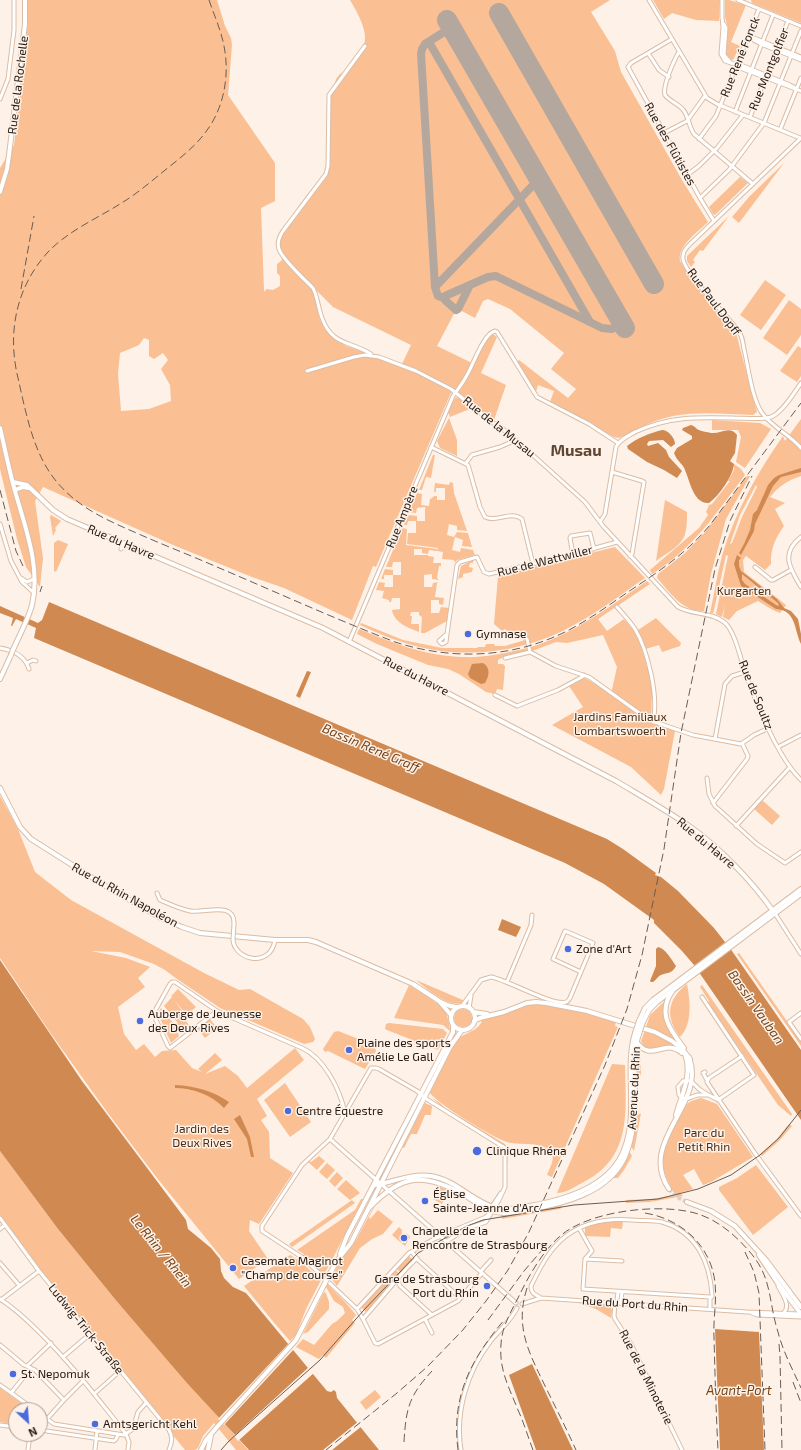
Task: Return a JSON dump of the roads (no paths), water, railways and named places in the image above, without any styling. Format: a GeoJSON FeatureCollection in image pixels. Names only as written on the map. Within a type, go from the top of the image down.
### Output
{"type":"FeatureCollection","features":[{"type":"Feature","properties":{"kind":"main road","name":"Rue de la Rochelle"},"geometry":{"type":"LineString","coordinates":[[0,192],[7,169],[25,24],[25,0]]}},
{"type":"Feature","properties":{"kind":"main road"},"geometry":{"type":"LineString","coordinates":[[0,428],[31,550],[34,586],[32,605],[0,679]]}},
{"type":"Feature","properties":{"kind":"main road","name":"Rue du Havre"},"geometry":{"type":"LineString","coordinates":[[13,482],[23,483],[62,516],[316,626],[599,771],[664,809],[696,831],[718,850],[747,880],[774,912]]}},
{"type":"Feature","properties":{"kind":"main road"},"geometry":{"type":"LineString","coordinates":[[15,490],[23,487],[30,488]]}},
{"type":"Feature","properties":{"kind":"main road","name":"Rue du Rhin Napoléon"},"geometry":{"type":"LineString","coordinates":[[0,788],[20,827],[31,839],[146,910],[191,931],[275,940],[308,940],[324,944],[413,984],[439,1001],[450,1006],[460,1007]]}},
{"type":"Feature","properties":{"kind":"main road"},"geometry":{"type":"LineString","coordinates":[[774,912],[801,889]]}},
{"type":"Feature","properties":{"kind":"main road"},"geometry":{"type":"LineString","coordinates":[[684,979],[774,912],[801,894]]}},
{"type":"Feature","properties":{"kind":"main road","name":"Avenue du Rhin"},"geometry":{"type":"LineString","coordinates":[[641,1021],[652,1006],[673,990],[684,979]]}},
{"type":"Feature","properties":{"kind":"main road","name":"Avenue du Rhin"},"geometry":{"type":"LineString","coordinates":[[492,1209],[510,1209],[547,1204],[560,1200],[594,1184],[608,1174],[614,1167],[621,1157],[627,1138],[631,1107],[631,1051],[643,1011],[648,1004],[684,979]]}},
{"type":"Feature","properties":{"kind":"main road"},"geometry":{"type":"LineString","coordinates":[[669,1189],[662,1174],[660,1157],[674,1121],[686,1099],[691,1081],[692,1070],[688,1060],[670,1030],[666,1015],[668,999],[673,990]]}},
{"type":"Feature","properties":{"kind":"main road","name":"Rue du Rhin Napoléon"},"geometry":{"type":"LineString","coordinates":[[439,1001],[451,1015]]}},
{"type":"Feature","properties":{"kind":"main road"},"geometry":{"type":"LineString","coordinates":[[201,1450],[206,1440],[212,1433],[298,1337],[339,1258],[347,1236],[377,1183],[409,1115],[423,1095],[452,1042],[462,1030],[470,1027],[474,1021],[490,1014],[504,1012],[527,1003],[536,1002],[587,1011],[631,1024],[661,1034],[680,1047]]}},
{"type":"Feature","properties":{"kind":"main road"},"geometry":{"type":"LineString","coordinates":[[339,1258],[351,1243],[370,1207],[377,1183],[383,1178],[453,1032],[451,1015],[454,1010],[460,1007],[490,1014]]}},
{"type":"Feature","properties":{"kind":"main road"},"geometry":{"type":"LineString","coordinates":[[471,1010],[474,1021]]}},
{"type":"Feature","properties":{"kind":"main road"},"geometry":{"type":"LineString","coordinates":[[453,1024],[462,1030]]}},
{"type":"Feature","properties":{"kind":"main road","name":"Avenue du Rhin"},"geometry":{"type":"LineString","coordinates":[[492,1209],[508,1213],[559,1204],[599,1186],[616,1171],[626,1154],[631,1138],[635,1107],[636,1035]]}},
{"type":"Feature","properties":{"kind":"main road"},"geometry":{"type":"LineString","coordinates":[[636,1042],[642,1049],[649,1052],[657,1051],[666,1047],[680,1047]]}},
{"type":"Feature","properties":{"kind":"main road"},"geometry":{"type":"LineString","coordinates":[[674,1121],[686,1080],[688,1060]]}},
{"type":"Feature","properties":{"kind":"main road"},"geometry":{"type":"LineString","coordinates":[[383,1178],[390,1180],[411,1174],[423,1176]]}},
{"type":"Feature","properties":{"kind":"main road"},"geometry":{"type":"LineString","coordinates":[[377,1183],[408,1177],[432,1176],[447,1181],[492,1209]]}},
{"type":"Feature","properties":{"kind":"main road"},"geometry":{"type":"LineString","coordinates":[[370,1207],[388,1190],[400,1183],[422,1179],[451,1187],[492,1209]]}},
{"type":"Feature","properties":{"kind":"main road"},"geometry":{"type":"LineString","coordinates":[[687,1202],[711,1211],[730,1222],[742,1232],[766,1260],[801,1307]]}},
{"type":"Feature","properties":{"kind":"main road"},"geometry":{"type":"LineString","coordinates":[[756,1250],[777,1282],[801,1314]]}},
{"type":"Feature","properties":{"kind":"main road"},"geometry":{"type":"LineString","coordinates":[[208,1450],[212,1433]]}},
{"type":"Feature","properties":{"kind":"street"},"geometry":{"type":"LineString","coordinates":[[0,100],[8,79],[14,30],[14,0]]}},
{"type":"Feature","properties":{"kind":"street"},"geometry":{"type":"LineString","coordinates":[[649,0],[705,96],[711,101],[735,112],[801,138]]}},
{"type":"Feature","properties":{"kind":"street"},"geometry":{"type":"LineString","coordinates":[[722,0],[722,17],[726,28],[724,55],[731,63],[740,68],[751,70],[801,91]]}},
{"type":"Feature","properties":{"kind":"street"},"geometry":{"type":"LineString","coordinates":[[738,0],[801,26]]}},
{"type":"Feature","properties":{"kind":"street","name":"Rue René Fonck"},"geometry":{"type":"LineString","coordinates":[[699,139],[715,119],[759,9]]}},
{"type":"Feature","properties":{"kind":"street"},"geometry":{"type":"LineString","coordinates":[[735,112],[773,15]]}},
{"type":"Feature","properties":{"kind":"street","name":"Rue Montgolfier"},"geometry":{"type":"LineString","coordinates":[[750,117],[788,21]]}},
{"type":"Feature","properties":{"kind":"street"},"geometry":{"type":"LineString","coordinates":[[700,198],[723,177],[764,123],[801,31]]}},
{"type":"Feature","properties":{"kind":"street"},"geometry":{"type":"LineString","coordinates":[[748,37],[801,58]]}},
{"type":"Feature","properties":{"kind":"street"},"geometry":{"type":"LineString","coordinates":[[668,77],[659,70],[648,53],[672,39]]}},
{"type":"Feature","properties":{"kind":"street"},"geometry":{"type":"LineString","coordinates":[[365,46],[329,95],[328,166],[326,174],[283,231],[279,237],[278,245],[282,255],[313,288],[316,294],[321,316],[330,332],[337,339],[372,355]]}},
{"type":"Feature","properties":{"kind":"street"},"geometry":{"type":"LineString","coordinates":[[679,52],[664,89],[665,96],[683,109],[692,131],[699,139],[753,184]]}},
{"type":"Feature","properties":{"kind":"street","name":"Rue des Flûtistes"},"geometry":{"type":"LineString","coordinates":[[648,53],[628,66],[687,175],[714,221]]}},
{"type":"Feature","properties":{"kind":"street"},"geometry":{"type":"LineString","coordinates":[[780,130],[801,78]]}},
{"type":"Feature","properties":{"kind":"street"},"geometry":{"type":"LineString","coordinates":[[664,133],[688,119],[705,96]]}},
{"type":"Feature","properties":{"kind":"street"},"geometry":{"type":"LineString","coordinates":[[687,175],[699,166],[714,151],[743,114]]}},
{"type":"Feature","properties":{"kind":"street","name":"Rue Paul Dopff"},"geometry":{"type":"LineString","coordinates":[[801,138],[714,221],[685,250],[683,254],[684,261],[701,287],[740,333],[756,401],[761,412],[801,448]]}},
{"type":"Feature","properties":{"kind":"street","name":"Rue Ampère"},"geometry":{"type":"LineString","coordinates":[[349,642],[431,447],[456,392],[467,375],[484,340],[493,331],[497,332],[537,396],[589,424],[618,443]]}},
{"type":"Feature","properties":{"kind":"street","name":"Rue de la Musau"},"geometry":{"type":"LineString","coordinates":[[307,371],[354,357],[372,355],[416,371],[456,392],[493,424],[499,426],[516,440],[585,502],[617,542],[678,607],[684,610],[709,616]]}},
{"type":"Feature","properties":{"kind":"street"},"geometry":{"type":"LineString","coordinates":[[600,522],[605,514],[618,443],[627,436],[653,425],[674,419],[693,417],[772,416],[780,410],[801,383]]}},
{"type":"Feature","properties":{"kind":"street"},"geometry":{"type":"LineString","coordinates":[[466,463],[472,455],[492,450],[516,440]]}},
{"type":"Feature","properties":{"kind":"street"},"geometry":{"type":"LineString","coordinates":[[431,447],[466,463],[470,468],[479,505],[485,517],[493,520],[515,515],[522,519],[533,564]]}},
{"type":"Feature","properties":{"kind":"street"},"geometry":{"type":"LineString","coordinates":[[612,472],[642,480],[644,482],[632,554],[630,556]]}},
{"type":"Feature","properties":{"kind":"street"},"geometry":{"type":"LineString","coordinates":[[0,524],[9,556],[23,584],[33,592]]}},
{"type":"Feature","properties":{"kind":"street"},"geometry":{"type":"LineString","coordinates":[[573,555],[570,538],[571,536],[590,533],[594,549]]}},
{"type":"Feature","properties":{"kind":"street"},"geometry":{"type":"LineString","coordinates":[[801,537],[796,541],[791,549],[789,560],[791,570],[801,587]]}},
{"type":"Feature","properties":{"kind":"street","name":"Rue de Wattwiller"},"geometry":{"type":"LineString","coordinates":[[447,634],[458,563],[477,557],[484,572],[489,574],[573,555],[617,542]]}},
{"type":"Feature","properties":{"kind":"street"},"geometry":{"type":"LineString","coordinates":[[121,549],[124,543]]}},
{"type":"Feature","properties":{"kind":"street"},"geometry":{"type":"LineString","coordinates":[[755,567],[771,580],[791,570]]}},
{"type":"Feature","properties":{"kind":"street"},"geometry":{"type":"LineString","coordinates":[[19,575],[25,581],[33,579]]}},
{"type":"Feature","properties":{"kind":"street"},"geometry":{"type":"LineString","coordinates":[[617,607],[635,628],[648,662],[654,691],[653,722]]}},
{"type":"Feature","properties":{"kind":"street","name":"Rue de Soultz"},"geometry":{"type":"LineString","coordinates":[[709,616],[724,622],[731,630],[753,694],[778,746],[790,767],[801,780]]}},
{"type":"Feature","properties":{"kind":"street"},"geometry":{"type":"LineString","coordinates":[[527,639],[530,652]]}},
{"type":"Feature","properties":{"kind":"street"},"geometry":{"type":"LineString","coordinates":[[0,648],[23,658],[29,669]]}},
{"type":"Feature","properties":{"kind":"street"},"geometry":{"type":"LineString","coordinates":[[505,658],[530,652],[556,666],[584,675],[610,691],[649,720],[693,735],[742,743],[769,728]]}},
{"type":"Feature","properties":{"kind":"street"},"geometry":{"type":"LineString","coordinates":[[27,663],[33,660],[36,661]]}},
{"type":"Feature","properties":{"kind":"street"},"geometry":{"type":"LineString","coordinates":[[715,739],[725,684],[730,678],[745,672]]}},
{"type":"Feature","properties":{"kind":"street"},"geometry":{"type":"LineString","coordinates":[[495,695],[517,706],[558,690],[582,678],[584,675]]}},
{"type":"Feature","properties":{"kind":"street"},"geometry":{"type":"LineString","coordinates":[[778,746],[801,735]]}},
{"type":"Feature","properties":{"kind":"street"},"geometry":{"type":"LineString","coordinates":[[713,803],[748,756],[742,743]]}},
{"type":"Feature","properties":{"kind":"street"},"geometry":{"type":"LineString","coordinates":[[736,826],[790,767]]}},
{"type":"Feature","properties":{"kind":"street"},"geometry":{"type":"LineString","coordinates":[[707,778],[709,794],[713,803],[757,844],[784,863],[801,852]]}},
{"type":"Feature","properties":{"kind":"street"},"geometry":{"type":"LineString","coordinates":[[157,894],[162,901],[188,911],[227,911],[232,916],[234,924],[233,945],[237,951],[256,959],[262,958],[269,954],[275,940]]}},
{"type":"Feature","properties":{"kind":"street"},"geometry":{"type":"LineString","coordinates":[[774,912],[801,954]]}},
{"type":"Feature","properties":{"kind":"street"},"geometry":{"type":"LineString","coordinates":[[507,982],[531,925],[532,915]]}},
{"type":"Feature","properties":{"kind":"street"},"geometry":{"type":"LineString","coordinates":[[460,1007],[472,995],[479,983],[486,978],[493,977],[549,999],[564,1003],[568,1001],[570,998],[581,972],[593,943],[565,931],[553,958],[581,972]]}},
{"type":"Feature","properties":{"kind":"street"},"geometry":{"type":"LineString","coordinates":[[217,1010],[172,1047],[168,1047],[156,1020],[155,1011],[170,983],[176,982],[217,1010],[302,1048],[310,1053],[322,1065],[333,1082],[344,1112]]}},
{"type":"Feature","properties":{"kind":"street"},"geometry":{"type":"LineString","coordinates":[[471,1010],[472,995]]}},
{"type":"Feature","properties":{"kind":"street"},"geometry":{"type":"LineString","coordinates":[[702,997],[754,1074],[718,1100]]}},
{"type":"Feature","properties":{"kind":"street"},"geometry":{"type":"LineString","coordinates":[[801,1013],[789,1022],[801,1040]]}},
{"type":"Feature","properties":{"kind":"street"},"geometry":{"type":"LineString","coordinates":[[797,1034],[801,1031]]}},
{"type":"Feature","properties":{"kind":"street"},"geometry":{"type":"LineString","coordinates":[[707,1080],[742,1056]]}},
{"type":"Feature","properties":{"kind":"street"},"geometry":{"type":"LineString","coordinates":[[447,1241],[466,1229],[486,1222],[505,1187],[506,1152],[504,1147],[423,1095],[379,1069],[373,1068],[370,1070],[344,1112],[330,1139],[302,1165],[261,1229],[265,1234],[303,1258],[357,1309],[364,1319],[375,1343],[381,1344],[458,1301],[491,1260]]}},
{"type":"Feature","properties":{"kind":"street"},"geometry":{"type":"LineString","coordinates":[[705,1072],[703,1073],[707,1082],[718,1100],[762,1164],[801,1216]]}},
{"type":"Feature","properties":{"kind":"street"},"geometry":{"type":"LineString","coordinates":[[686,1080],[691,1081],[700,1090],[718,1100]]}},
{"type":"Feature","properties":{"kind":"street"},"geometry":{"type":"LineString","coordinates":[[682,1097],[686,1099],[699,1095],[709,1095]]}},
{"type":"Feature","properties":{"kind":"street"},"geometry":{"type":"LineString","coordinates":[[330,1139],[377,1183],[388,1190],[516,1303],[519,1302],[522,1304],[520,1308],[517,1308]]}},
{"type":"Feature","properties":{"kind":"street"},"geometry":{"type":"LineString","coordinates":[[357,1309],[412,1252],[441,1236],[471,1222],[486,1217],[492,1209]]}},
{"type":"Feature","properties":{"kind":"street","name":"Ludwig-Trick-Straße"},"geometry":{"type":"LineString","coordinates":[[0,1218],[39,1271],[169,1430],[172,1440],[169,1450]]}},
{"type":"Feature","properties":{"kind":"street"},"geometry":{"type":"LineString","coordinates":[[541,1298],[534,1294],[531,1290],[531,1286],[544,1260],[565,1237],[579,1228],[591,1223],[612,1219],[659,1222],[675,1228],[691,1240],[703,1255],[709,1271],[712,1297],[710,1298],[710,1309]]}},
{"type":"Feature","properties":{"kind":"street"},"geometry":{"type":"LineString","coordinates":[[0,1229],[5,1225]]}},
{"type":"Feature","properties":{"kind":"street"},"geometry":{"type":"LineString","coordinates":[[579,1228],[592,1249],[585,1259],[583,1289],[712,1297]]}},
{"type":"Feature","properties":{"kind":"street"},"geometry":{"type":"LineString","coordinates":[[412,1252],[460,1298]]}},
{"type":"Feature","properties":{"kind":"street"},"geometry":{"type":"LineString","coordinates":[[364,1319],[417,1258]]}},
{"type":"Feature","properties":{"kind":"street"},"geometry":{"type":"LineString","coordinates":[[585,1259],[622,1261]]}},
{"type":"Feature","properties":{"kind":"street"},"geometry":{"type":"LineString","coordinates":[[0,1264],[19,1286]]}},
{"type":"Feature","properties":{"kind":"street"},"geometry":{"type":"LineString","coordinates":[[39,1271],[0,1300],[24,1318],[64,1357],[126,1434],[129,1442],[128,1450]]}},
{"type":"Feature","properties":{"kind":"street"},"geometry":{"type":"LineString","coordinates":[[397,1280],[400,1286],[432,1315]]}},
{"type":"Feature","properties":{"kind":"street"},"geometry":{"type":"LineString","coordinates":[[777,1282],[787,1305],[787,1309],[784,1313]]}},
{"type":"Feature","properties":{"kind":"street","name":"Rue de la Minoterie"},"geometry":{"type":"LineString","coordinates":[[620,1292],[614,1316],[615,1319],[631,1344],[682,1450]]}},
{"type":"Feature","properties":{"kind":"street","name":"Rue du Port du Rhin"},"geometry":{"type":"LineString","coordinates":[[522,1304],[541,1298],[801,1314]]}},
{"type":"Feature","properties":{"kind":"street"},"geometry":{"type":"LineString","coordinates":[[461,1450],[461,1414],[468,1381],[484,1350],[514,1315],[517,1308],[515,1305],[516,1303]]}},
{"type":"Feature","properties":{"kind":"street","name":"Rue du Port du Rhin"},"geometry":{"type":"LineString","coordinates":[[749,1312],[757,1315],[801,1318]]}},
{"type":"Feature","properties":{"kind":"street"},"geometry":{"type":"LineString","coordinates":[[425,1319],[432,1333]]}},
{"type":"Feature","properties":{"kind":"street"},"geometry":{"type":"LineString","coordinates":[[64,1357],[90,1334]]}},
{"type":"Feature","properties":{"kind":"street"},"geometry":{"type":"LineString","coordinates":[[27,1366],[50,1343]]}},
{"type":"Feature","properties":{"kind":"street"},"geometry":{"type":"LineString","coordinates":[[0,1345],[27,1366],[35,1370],[64,1400]]}},
{"type":"Feature","properties":{"kind":"street"},"geometry":{"type":"LineString","coordinates":[[11,1393],[31,1368]]}},
{"type":"Feature","properties":{"kind":"street"},"geometry":{"type":"LineString","coordinates":[[94,1394],[120,1371]]}},
{"type":"Feature","properties":{"kind":"street"},"geometry":{"type":"LineString","coordinates":[[48,1418],[83,1381]]}},
{"type":"Feature","properties":{"kind":"street"},"geometry":{"type":"LineString","coordinates":[[0,1386],[24,1402]]}},
{"type":"Feature","properties":{"kind":"street"},"geometry":{"type":"LineString","coordinates":[[48,1420],[54,1424],[118,1435],[126,1434],[133,1429],[138,1412],[146,1403]]}},
{"type":"Feature","properties":{"kind":"street"},"geometry":{"type":"LineString","coordinates":[[48,1430],[54,1424]]}},
{"type":"Feature","properties":{"kind":"street"},"geometry":{"type":"LineString","coordinates":[[48,1431],[114,1441],[118,1435]]}},
{"type":"Feature","properties":{"kind":"street"},"geometry":{"type":"LineString","coordinates":[[95,1450],[97,1431]]}},
{"type":"Feature","properties":{"kind":"water"},"geometry":{"type":"Polygon","coordinates":[[[691,425],[698,430],[706,432],[715,433],[728,430],[737,435],[735,453],[730,461],[734,464],[731,474],[721,491],[709,503],[703,502],[695,495],[683,466],[674,453],[677,448],[692,439],[692,436],[682,430],[683,428],[691,425]]]}},
{"type":"Feature","properties":{"kind":"water"},"geometry":{"type":"Polygon","coordinates":[[[662,430],[667,431],[671,435],[675,444],[671,447],[663,440],[649,441],[647,444],[648,446],[658,443],[666,450],[669,457],[682,471],[677,478],[647,462],[628,449],[627,446],[644,436],[662,430]]]}},
{"type":"Feature","properties":{"kind":"water"},"geometry":{"type":"Polygon","coordinates":[[[801,468],[801,472],[781,477],[773,486],[755,524],[754,531],[741,555],[739,553],[750,530],[753,514],[757,510],[768,485],[779,475],[801,468]]]}},
{"type":"Feature","properties":{"kind":"water"},"geometry":{"type":"Polygon","coordinates":[[[737,555],[741,558],[739,560],[739,566],[741,571],[777,599],[784,608],[791,611],[798,619],[801,644],[791,617],[783,610],[776,609],[741,586],[734,564],[737,555]],[[742,574],[742,580],[745,584],[779,606],[778,603],[742,574]]]}},
{"type":"Feature","properties":{"kind":"water"},"geometry":{"type":"Polygon","coordinates":[[[49,602],[607,839],[623,849],[656,873],[655,875],[661,877],[678,891],[714,928],[732,951],[801,1050],[801,1120],[694,965],[654,923],[654,920],[604,884],[565,863],[34,638],[36,628],[16,619],[11,626],[13,618],[0,613],[0,606],[38,623],[42,620],[49,602]]]}},
{"type":"Feature","properties":{"kind":"water"},"geometry":{"type":"Polygon","coordinates":[[[483,663],[486,665],[488,670],[488,678],[485,683],[481,684],[470,678],[468,674],[472,664],[483,663]]]}},
{"type":"Feature","properties":{"kind":"water"},"geometry":{"type":"Polygon","coordinates":[[[307,671],[311,672],[300,698],[296,696],[307,671]]]}},
{"type":"Feature","properties":{"kind":"water"},"geometry":{"type":"Polygon","coordinates":[[[502,919],[521,927],[516,937],[498,930],[502,919]]]}},
{"type":"Feature","properties":{"kind":"water"},"geometry":{"type":"Polygon","coordinates":[[[658,947],[666,952],[676,966],[671,972],[660,976],[651,982],[650,981],[656,966],[656,949],[658,947]]]}},
{"type":"Feature","properties":{"kind":"water","name":"Le Rhin / Rhein"},"geometry":{"type":"Polygon","coordinates":[[[0,960],[82,1081],[186,1220],[188,1229],[211,1248],[220,1259],[221,1271],[224,1278],[233,1287],[246,1293],[327,1391],[331,1392],[334,1390],[336,1392],[337,1398],[379,1450],[249,1450],[187,1383],[114,1298],[58,1229],[0,1151],[0,960]]]}},
{"type":"Feature","properties":{"kind":"water"},"geometry":{"type":"Polygon","coordinates":[[[175,1085],[204,1090],[229,1102],[224,1108],[214,1099],[202,1093],[189,1089],[175,1088],[175,1085]]]}},
{"type":"Feature","properties":{"kind":"water"},"geometry":{"type":"Polygon","coordinates":[[[240,1115],[250,1137],[254,1157],[251,1157],[247,1139],[234,1119],[240,1115]]]}},
{"type":"Feature","properties":{"kind":"water","name":"Avant-Port"},"geometry":{"type":"Polygon","coordinates":[[[715,1329],[759,1332],[764,1450],[720,1450],[715,1329]]]}},
{"type":"Feature","properties":{"kind":"water"},"geometry":{"type":"Polygon","coordinates":[[[532,1364],[573,1450],[536,1450],[509,1375],[532,1364]]]}},
{"type":"Feature","properties":{"kind":"tunnel"},"geometry":{"type":"LineString","coordinates":[[669,1189],[677,1197],[687,1202]]}},
{"type":"Feature","properties":{"kind":"tram line"},"geometry":{"type":"LineString","coordinates":[[221,1450],[229,1441],[320,1360],[363,1311],[418,1253],[467,1226],[483,1220],[574,1205],[658,1199],[698,1189],[731,1175],[760,1155],[779,1138],[801,1110]]}},
{"type":"Feature","properties":{"kind":"railway"},"geometry":{"type":"LineString","coordinates":[[209,0],[223,40],[226,57],[226,80],[224,91],[221,103],[212,124],[190,149],[148,184],[127,199],[64,238],[48,252],[28,280],[17,311],[14,328],[15,361],[31,432],[41,458],[48,470],[65,491],[85,507],[106,519],[141,535],[395,642],[417,648],[461,654],[484,654],[506,651],[548,639],[577,626],[672,562],[710,525],[801,403]]}},
{"type":"Feature","properties":{"kind":"railway"},"geometry":{"type":"LineString","coordinates":[[21,289],[34,216]]}},
{"type":"Feature","properties":{"kind":"railway"},"geometry":{"type":"LineString","coordinates":[[326,1450],[427,1367],[462,1331],[486,1301],[508,1270],[529,1232],[605,1065],[627,1009],[642,955],[664,849],[681,733],[715,569],[730,521],[752,476]]}},
{"type":"Feature","properties":{"kind":"railway"},"geometry":{"type":"LineString","coordinates":[[0,490],[16,551],[23,566]]}},
{"type":"Feature","properties":{"kind":"railway"},"geometry":{"type":"LineString","coordinates":[[40,592],[42,586]]}},
{"type":"Feature","properties":{"kind":"railway"},"geometry":{"type":"LineString","coordinates":[[533,1450],[503,1371],[501,1344],[505,1325],[528,1279],[550,1246],[564,1233],[577,1225],[611,1214],[631,1210],[650,1209],[686,1211],[708,1218],[739,1240],[757,1261],[766,1280],[780,1339],[785,1354],[801,1388]]}},
{"type":"Feature","properties":{"kind":"railway"},"geometry":{"type":"LineString","coordinates":[[645,1213],[671,1221],[692,1236],[701,1246],[712,1269],[715,1283],[714,1330],[718,1450]]}},
{"type":"Feature","properties":{"kind":"railway"},"geometry":{"type":"LineString","coordinates":[[488,1320],[524,1271],[543,1249]]}},
{"type":"Feature","properties":{"kind":"railway"},"geometry":{"type":"LineString","coordinates":[[745,1252],[754,1272],[759,1293],[765,1450]]}},
{"type":"Feature","properties":{"kind":"railway"},"geometry":{"type":"LineString","coordinates":[[527,1288],[523,1303],[522,1316],[526,1341],[535,1365],[576,1450]]}},
{"type":"Feature","properties":{"kind":"railway"},"geometry":{"type":"LineString","coordinates":[[458,1450],[458,1412],[466,1379],[482,1349],[505,1319]]}},
{"type":"Feature","properties":{"kind":"railway"},"geometry":{"type":"LineString","coordinates":[[779,1344],[782,1450]]}},
{"type":"Feature","properties":{"kind":"railway"},"geometry":{"type":"LineString","coordinates":[[404,1442],[406,1420],[410,1403],[418,1388],[432,1371]]}},
{"type":"Feature","properties":{"kind":"railway"},"geometry":{"type":"LineString","coordinates":[[793,1382],[801,1403]]}},
{"type":"Feature","properties":{"kind":"place","name":"Gymnase"},"geometry":{"type":"Point","coordinates":[468,634]}},
{"type":"Feature","properties":{"kind":"place","name":"Zone d'Art"},"geometry":{"type":"Point","coordinates":[568,949]}},
{"type":"Feature","properties":{"kind":"place","name":"Auberge de Jeunesse des Deux Rives"},"geometry":{"type":"Point","coordinates":[140,1021]}},
{"type":"Feature","properties":{"kind":"place","name":"Plaine des sports Amélie Le Gall"},"geometry":{"type":"Point","coordinates":[349,1050]}},
{"type":"Feature","properties":{"kind":"place","name":"Centre Équestre"},"geometry":{"type":"Point","coordinates":[288,1111]}},
{"type":"Feature","properties":{"kind":"place","name":"Clinique Rhéna"},"geometry":{"type":"Point","coordinates":[477,1151]}},
{"type":"Feature","properties":{"kind":"place","name":"Église Sainte-Jeanne d'Arc"},"geometry":{"type":"Point","coordinates":[425,1201]}},
{"type":"Feature","properties":{"kind":"place","name":"Chapelle de la Rencontre de Strasbourg"},"geometry":{"type":"Point","coordinates":[404,1238]}},
{"type":"Feature","properties":{"kind":"place","name":"Casemate Maginot \"Champ de course\""},"geometry":{"type":"Point","coordinates":[233,1268]}},
{"type":"Feature","properties":{"kind":"place","name":"Gare de Strasbourg Port du Rhin"},"geometry":{"type":"Point","coordinates":[487,1286]}},
{"type":"Feature","properties":{"kind":"place","name":"St. Nepomuk"},"geometry":{"type":"Point","coordinates":[13,1374]}},
{"type":"Feature","properties":{"kind":"place","name":"Amtsgericht Kehl"},"geometry":{"type":"Point","coordinates":[95,1424]}},
{"type":"Feature","properties":{"kind":"district","name":"Musau"},"geometry":{"type":"Point","coordinates":[576,451]}},
{"type":"Feature","properties":{"kind":"park label","name":"Kurgarten"},"geometry":{"type":"Point","coordinates":[744,591]}},
{"type":"Feature","properties":{"kind":"park label","name":"Jardins Familiaux Lombartswoerth"},"geometry":{"type":"Point","coordinates":[620,724]}},
{"type":"Feature","properties":{"kind":"park label","name":"Jardin des Deux Rives"},"geometry":{"type":"Point","coordinates":[202,1136]}},
{"type":"Feature","properties":{"kind":"park label","name":"Parc du Petit Rhin"},"geometry":{"type":"Point","coordinates":[704,1140]}},
{"type":"Feature","properties":{"kind":"water label","name":"Bassin René Graff"},"geometry":{"type":"Point","coordinates":[371,748]}},
{"type":"Feature","properties":{"kind":"water label","name":"Bassin Vauban"},"geometry":{"type":"Point","coordinates":[756,1007]}}]}
